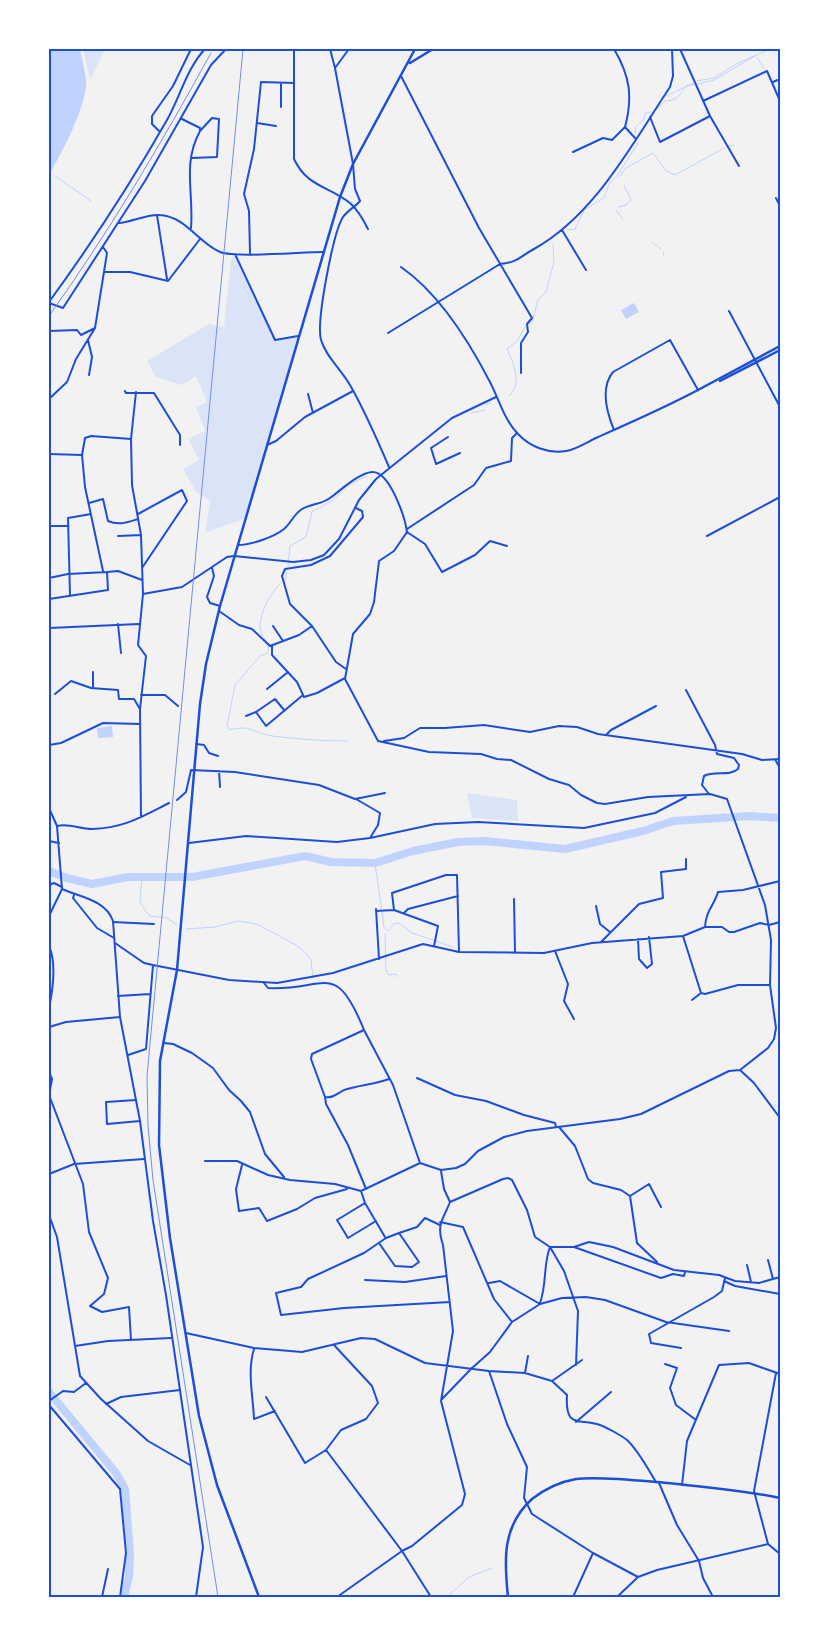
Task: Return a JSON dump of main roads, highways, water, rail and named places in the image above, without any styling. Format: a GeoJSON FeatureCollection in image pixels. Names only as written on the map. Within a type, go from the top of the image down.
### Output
{"type":"FeatureCollection","features":[{"type":"Feature","properties":{"kind":"main road"},"geometry":{"type":"LineString","coordinates":[[259,1597],[211,1467],[199,1416],[170,1238],[159,1145],[158,1096],[163,1043],[178,970],[196,744],[206,664],[220,606],[340,197],[353,164],[415,49]]}},
{"type":"Feature","properties":{"kind":"main road"},"geometry":{"type":"LineString","coordinates":[[408,63],[433,49]]}},
{"type":"Feature","properties":{"kind":"main road"},"geometry":{"type":"LineString","coordinates":[[698,390],[780,348]]}},
{"type":"Feature","properties":{"kind":"main road"},"geometry":{"type":"LineString","coordinates":[[508,1597],[504,1566],[508,1534],[515,1520],[527,1504],[544,1489],[557,1483],[578,1479],[657,1482],[754,1491],[780,1498]]}},
{"type":"Feature","properties":{"kind":"water"},"geometry":{"type":"Polygon","coordinates":[[[49,49],[80,49],[86,80],[83,102],[78,115],[67,142],[49,175],[49,49]]]}},
{"type":"Feature","properties":{"kind":"water"},"geometry":{"type":"Polygon","coordinates":[[[634,303],[639,312],[626,319],[621,310],[634,303]]]}},
{"type":"Feature","properties":{"kind":"water"},"geometry":{"type":"Polygon","coordinates":[[[112,726],[113,737],[98,738],[97,728],[112,726]]]}},
{"type":"Feature","properties":{"kind":"waterway"},"geometry":{"type":"LineString","coordinates":[[697,81],[714,78],[738,63],[770,49]]}},
{"type":"Feature","properties":{"kind":"waterway"},"geometry":{"type":"LineString","coordinates":[[698,84],[714,80],[755,56]]}},
{"type":"Feature","properties":{"kind":"waterway"},"geometry":{"type":"LineString","coordinates":[[757,57],[764,69]]}},
{"type":"Feature","properties":{"kind":"waterway"},"geometry":{"type":"LineString","coordinates":[[666,96],[694,83]]}},
{"type":"Feature","properties":{"kind":"waterway"},"geometry":{"type":"LineString","coordinates":[[657,109],[665,101],[678,97],[687,85],[694,85]]}},
{"type":"Feature","properties":{"kind":"waterway"},"geometry":{"type":"LineString","coordinates":[[636,133],[635,128],[644,119],[645,113],[651,112]]}},
{"type":"Feature","properties":{"kind":"waterway"},"geometry":{"type":"LineString","coordinates":[[567,230],[575,229],[584,210],[604,198],[609,184],[617,176],[638,143]]}},
{"type":"Feature","properties":{"kind":"waterway"},"geometry":{"type":"LineString","coordinates":[[728,146],[734,145]]}},
{"type":"Feature","properties":{"kind":"waterway"},"geometry":{"type":"LineString","coordinates":[[620,176],[626,168],[653,153],[666,171],[675,175],[724,148]]}},
{"type":"Feature","properties":{"kind":"waterway"},"geometry":{"type":"LineString","coordinates":[[55,176],[91,201]]}},
{"type":"Feature","properties":{"kind":"waterway"},"geometry":{"type":"LineString","coordinates":[[618,207],[626,205],[631,200],[624,185]]}},
{"type":"Feature","properties":{"kind":"waterway"},"geometry":{"type":"LineString","coordinates":[[616,210],[623,219]]}},
{"type":"Feature","properties":{"kind":"waterway"},"geometry":{"type":"LineString","coordinates":[[652,242],[661,249]]}},
{"type":"Feature","properties":{"kind":"waterway"},"geometry":{"type":"LineString","coordinates":[[509,396],[513,391],[516,379],[514,366],[507,349],[517,341],[525,327],[532,322],[538,300],[546,292],[554,262],[553,244]]}},
{"type":"Feature","properties":{"kind":"waterway"},"geometry":{"type":"LineString","coordinates":[[663,252],[664,257]]}},
{"type":"Feature","properties":{"kind":"waterway"},"geometry":{"type":"LineString","coordinates":[[486,405],[491,403]]}},
{"type":"Feature","properties":{"kind":"waterway"},"geometry":{"type":"LineString","coordinates":[[471,413],[485,410]]}},
{"type":"Feature","properties":{"kind":"waterway"},"geometry":{"type":"LineString","coordinates":[[288,566],[290,546],[306,537],[312,512],[333,500],[347,486],[366,476]]}},
{"type":"Feature","properties":{"kind":"waterway"},"geometry":{"type":"LineString","coordinates":[[285,581],[287,572]]}},
{"type":"Feature","properties":{"kind":"waterway"},"geometry":{"type":"LineString","coordinates":[[280,584],[266,604],[260,622],[260,630],[268,645],[268,653],[260,656],[235,685],[227,726],[230,730],[247,728],[272,736],[309,740],[347,741]]}},
{"type":"Feature","properties":{"kind":"waterway"},"geometry":{"type":"LineString","coordinates":[[49,871],[92,884],[128,877],[192,877],[305,856],[331,862],[375,863],[413,851],[458,842],[484,841],[565,849],[643,831],[673,821],[751,816],[780,818]]}},
{"type":"Feature","properties":{"kind":"waterway"},"geometry":{"type":"LineString","coordinates":[[375,863],[384,927],[388,931],[394,924],[399,923],[412,933],[453,947]]}},
{"type":"Feature","properties":{"kind":"waterway"},"geometry":{"type":"LineString","coordinates":[[142,877],[140,901],[146,912],[150,916],[167,918],[177,925]]}},
{"type":"Feature","properties":{"kind":"waterway"},"geometry":{"type":"LineString","coordinates":[[186,929],[215,927],[238,921],[257,924],[296,945],[307,954],[311,960],[313,978]]}},
{"type":"Feature","properties":{"kind":"waterway"},"geometry":{"type":"LineString","coordinates":[[385,934],[386,971],[389,975],[395,974],[398,977]]}},
{"type":"Feature","properties":{"kind":"waterway"},"geometry":{"type":"LineString","coordinates":[[49,1392],[116,1473],[125,1489],[130,1554],[129,1577],[124,1597]]}},
{"type":"Feature","properties":{"kind":"waterway"},"geometry":{"type":"LineString","coordinates":[[447,1597],[469,1577],[492,1568]]}},
{"type":"Feature","properties":{"kind":"railway"},"geometry":{"type":"LineString","coordinates":[[218,1597],[153,1180],[148,1126],[147,1076],[243,49]]}},
{"type":"Feature","properties":{"kind":"railway"},"geometry":{"type":"LineString","coordinates":[[49,316],[93,252],[134,187],[211,53]]}}]}
